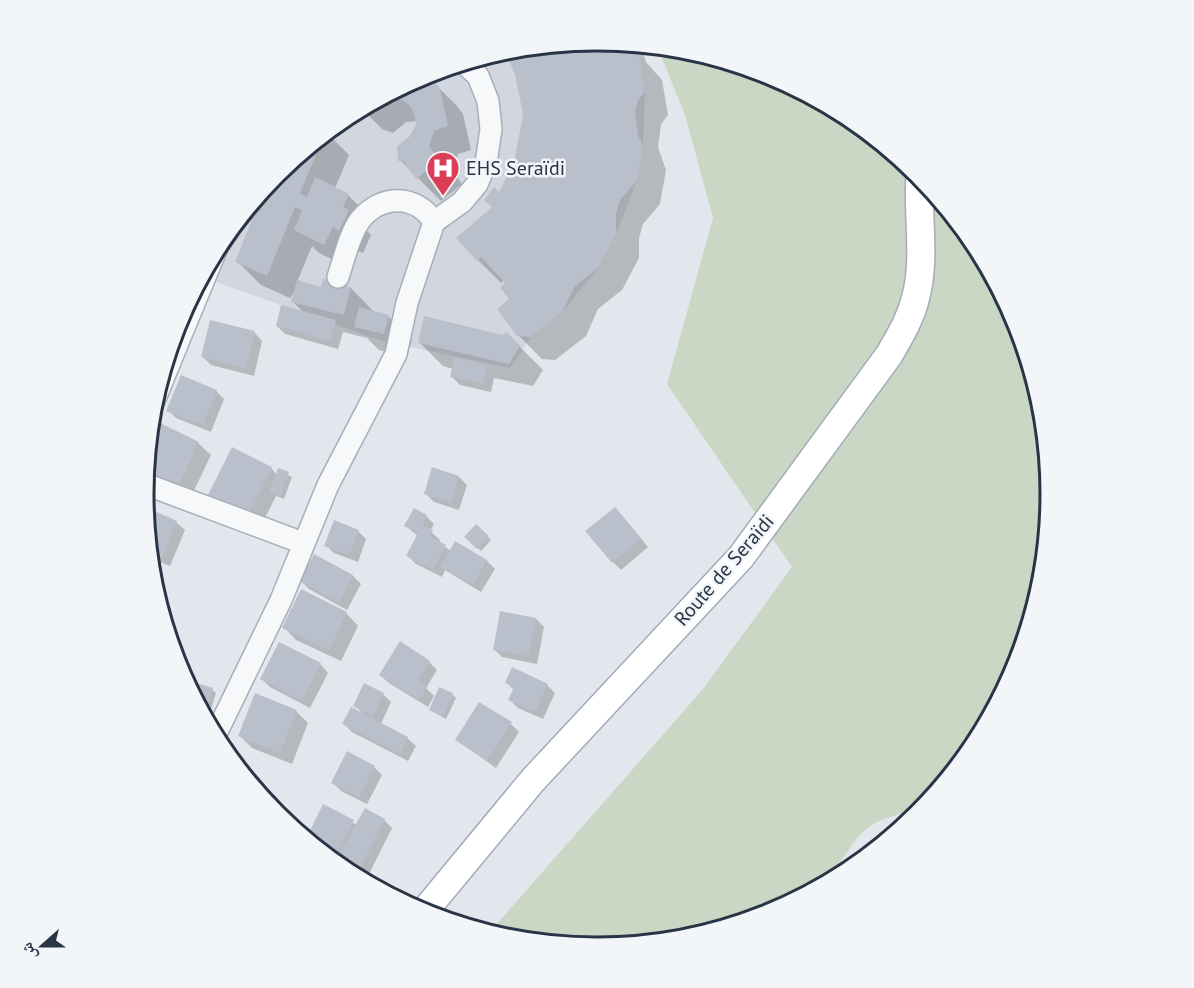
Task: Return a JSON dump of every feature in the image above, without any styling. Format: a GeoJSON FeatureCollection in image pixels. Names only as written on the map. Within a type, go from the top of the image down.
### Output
{"type":"FeatureCollection","features":[{"type":"Feature","properties":{"kind":"main road","name":"Route de Seraïdi"},"geometry":{"type":"LineString","coordinates":[[430,904],[533,780],[741,557],[889,355],[905,326],[916,295],[920,266],[920,192]]}},
{"type":"Feature","properties":{"kind":"street"},"geometry":{"type":"LineString","coordinates":[[219,725],[281,600],[328,485],[396,354],[407,303],[434,222],[462,202],[477,184],[486,163],[491,129],[488,101],[478,76],[471,70]]}},
{"type":"Feature","properties":{"kind":"street"},"geometry":{"type":"LineString","coordinates":[[338,277],[359,222],[370,211],[386,203],[402,201],[418,204],[426,210],[434,222]]}},
{"type":"Feature","properties":{"kind":"street"},"geometry":{"type":"LineString","coordinates":[[154,487],[303,543]]}},
{"type":"Feature","properties":{"kind":"shaded area","name":"EHS Seraïdi"},"geometry":{"type":"Polygon","coordinates":[[[568,52],[638,53],[645,91],[643,146],[637,180],[616,234],[599,267],[562,312],[531,337],[510,368],[382,341],[216,282],[229,247],[264,202],[305,161],[375,110],[427,85],[482,66],[568,52]]]}},
{"type":"Feature","properties":{"kind":"green space"},"geometry":{"type":"Polygon","coordinates":[[[661,56],[712,66],[739,75],[767,85],[819,110],[889,161],[930,202],[965,248],[981,273],[1006,324],[1025,379],[1036,436],[1040,494],[1039,523],[1025,609],[1006,664],[994,690],[981,716],[948,764],[905,812],[871,825],[854,842],[838,865],[818,878],[767,903],[739,913],[712,922],[655,933],[597,937],[568,936],[496,925],[703,689],[792,567],[667,384],[713,218],[685,115],[661,56]]]}},
{"type":"Feature","properties":{"kind":"building"},"geometry":{"type":"Polygon","coordinates":[[[568,52],[637,53],[645,91],[638,100],[635,111],[638,135],[643,146],[637,180],[620,200],[616,214],[616,234],[599,267],[575,286],[562,312],[531,337],[517,336],[497,309],[509,299],[500,287],[505,283],[481,257],[477,261],[456,238],[492,207],[484,200],[494,187],[499,192],[514,163],[523,115],[515,74],[509,61],[568,52]]]}},
{"type":"Feature","properties":{"kind":"building"},"geometry":{"type":"Polygon","coordinates":[[[435,82],[440,89],[448,126],[434,131],[429,146],[440,160],[416,179],[403,161],[398,161],[397,146],[409,137],[417,123],[411,107],[397,99],[435,82]]]}},
{"type":"Feature","properties":{"kind":"building"},"geometry":{"type":"Polygon","coordinates":[[[318,151],[300,193],[307,197],[315,177],[349,194],[343,207],[349,210],[339,231],[333,227],[324,245],[294,230],[302,210],[295,207],[267,276],[235,262],[254,214],[284,181],[318,151]]]}},
{"type":"Feature","properties":{"kind":"building"},"geometry":{"type":"Polygon","coordinates":[[[323,279],[351,287],[344,315],[291,302],[297,280],[321,287],[323,279]]]}},
{"type":"Feature","properties":{"kind":"building"},"geometry":{"type":"Polygon","coordinates":[[[281,305],[336,320],[330,341],[276,326],[281,305]]]}},
{"type":"Feature","properties":{"kind":"building"},"geometry":{"type":"Polygon","coordinates":[[[359,307],[389,315],[384,334],[354,327],[359,307]]]}},
{"type":"Feature","properties":{"kind":"building"},"geometry":{"type":"Polygon","coordinates":[[[424,316],[502,335],[507,332],[520,346],[509,364],[418,343],[424,316]]]}},
{"type":"Feature","properties":{"kind":"building"},"geometry":{"type":"Polygon","coordinates":[[[210,320],[255,331],[246,369],[201,357],[210,320]]]}},
{"type":"Feature","properties":{"kind":"building"},"geometry":{"type":"Polygon","coordinates":[[[454,357],[487,365],[483,384],[450,377],[454,357]]]}},
{"type":"Feature","properties":{"kind":"building"},"geometry":{"type":"Polygon","coordinates":[[[181,375],[217,390],[203,425],[166,411],[181,375]]]}},
{"type":"Feature","properties":{"kind":"building"},"geometry":{"type":"Polygon","coordinates":[[[160,423],[199,442],[176,491],[154,481],[160,423]]]}},
{"type":"Feature","properties":{"kind":"building"},"geometry":{"type":"Polygon","coordinates":[[[232,447],[272,467],[247,517],[207,497],[232,447]]]}},
{"type":"Feature","properties":{"kind":"building"},"geometry":{"type":"Polygon","coordinates":[[[432,467],[459,476],[451,503],[424,494],[432,467]]]}},
{"type":"Feature","properties":{"kind":"building"},"geometry":{"type":"Polygon","coordinates":[[[278,468],[289,472],[280,497],[269,492],[278,468]]]}},
{"type":"Feature","properties":{"kind":"building"},"geometry":{"type":"Polygon","coordinates":[[[615,507],[641,538],[612,563],[585,531],[615,507]]]}},
{"type":"Feature","properties":{"kind":"building"},"geometry":{"type":"Polygon","coordinates":[[[414,508],[427,515],[422,525],[433,530],[430,536],[446,545],[433,570],[406,556],[418,533],[404,526],[414,508]]]}},
{"type":"Feature","properties":{"kind":"building"},"geometry":{"type":"Polygon","coordinates":[[[155,511],[177,521],[161,559],[158,552],[155,511]]]}},
{"type":"Feature","properties":{"kind":"building"},"geometry":{"type":"Polygon","coordinates":[[[334,520],[359,530],[349,555],[324,546],[334,520]]]}},
{"type":"Feature","properties":{"kind":"building"},"geometry":{"type":"Polygon","coordinates":[[[476,524],[489,536],[477,549],[464,537],[476,524]]]}},
{"type":"Feature","properties":{"kind":"building"},"geometry":{"type":"Polygon","coordinates":[[[455,541],[487,560],[473,585],[440,567],[455,541]]]}},
{"type":"Feature","properties":{"kind":"building"},"geometry":{"type":"Polygon","coordinates":[[[314,554],[353,575],[339,603],[299,581],[314,554]]]}},
{"type":"Feature","properties":{"kind":"building"},"geometry":{"type":"Polygon","coordinates":[[[301,589],[347,612],[329,650],[282,628],[301,589]]]}},
{"type":"Feature","properties":{"kind":"building"},"geometry":{"type":"Polygon","coordinates":[[[500,611],[536,618],[529,656],[493,650],[500,611]]]}},
{"type":"Feature","properties":{"kind":"building"},"geometry":{"type":"Polygon","coordinates":[[[400,641],[430,661],[418,681],[427,687],[419,700],[379,675],[400,641]]]}},
{"type":"Feature","properties":{"kind":"building"},"geometry":{"type":"Polygon","coordinates":[[[279,642],[321,663],[302,701],[260,679],[279,642]]]}},
{"type":"Feature","properties":{"kind":"building"},"geometry":{"type":"Polygon","coordinates":[[[512,667],[548,684],[535,712],[508,700],[514,687],[505,683],[512,667]]]}},
{"type":"Feature","properties":{"kind":"building"},"geometry":{"type":"Polygon","coordinates":[[[197,683],[213,688],[208,705],[197,683]]]}},
{"type":"Feature","properties":{"kind":"building"},"geometry":{"type":"Polygon","coordinates":[[[364,683],[384,693],[373,716],[353,706],[364,683]]]}},
{"type":"Feature","properties":{"kind":"building"},"geometry":{"type":"Polygon","coordinates":[[[439,687],[453,693],[443,716],[429,710],[439,687]]]}},
{"type":"Feature","properties":{"kind":"building"},"geometry":{"type":"Polygon","coordinates":[[[255,693],[297,710],[280,753],[238,736],[255,693]]]}},
{"type":"Feature","properties":{"kind":"building"},"geometry":{"type":"Polygon","coordinates":[[[479,702],[512,722],[487,761],[455,740],[479,702]]]}},
{"type":"Feature","properties":{"kind":"building"},"geometry":{"type":"Polygon","coordinates":[[[351,707],[408,737],[400,754],[342,724],[351,707]]]}},
{"type":"Feature","properties":{"kind":"building"},"geometry":{"type":"Polygon","coordinates":[[[347,751],[375,766],[359,797],[331,783],[347,751]]]}},
{"type":"Feature","properties":{"kind":"building"},"geometry":{"type":"Polygon","coordinates":[[[323,804],[354,820],[337,852],[310,831],[323,804]]]}},
{"type":"Feature","properties":{"kind":"building"},"geometry":{"type":"Polygon","coordinates":[[[365,808],[385,819],[360,868],[339,854],[365,808]]]}},
{"type":"Feature","properties":{"kind":"place","name":"EHS Seraïdi"},"geometry":{"type":"Point","coordinates":[443,197]}}]}
